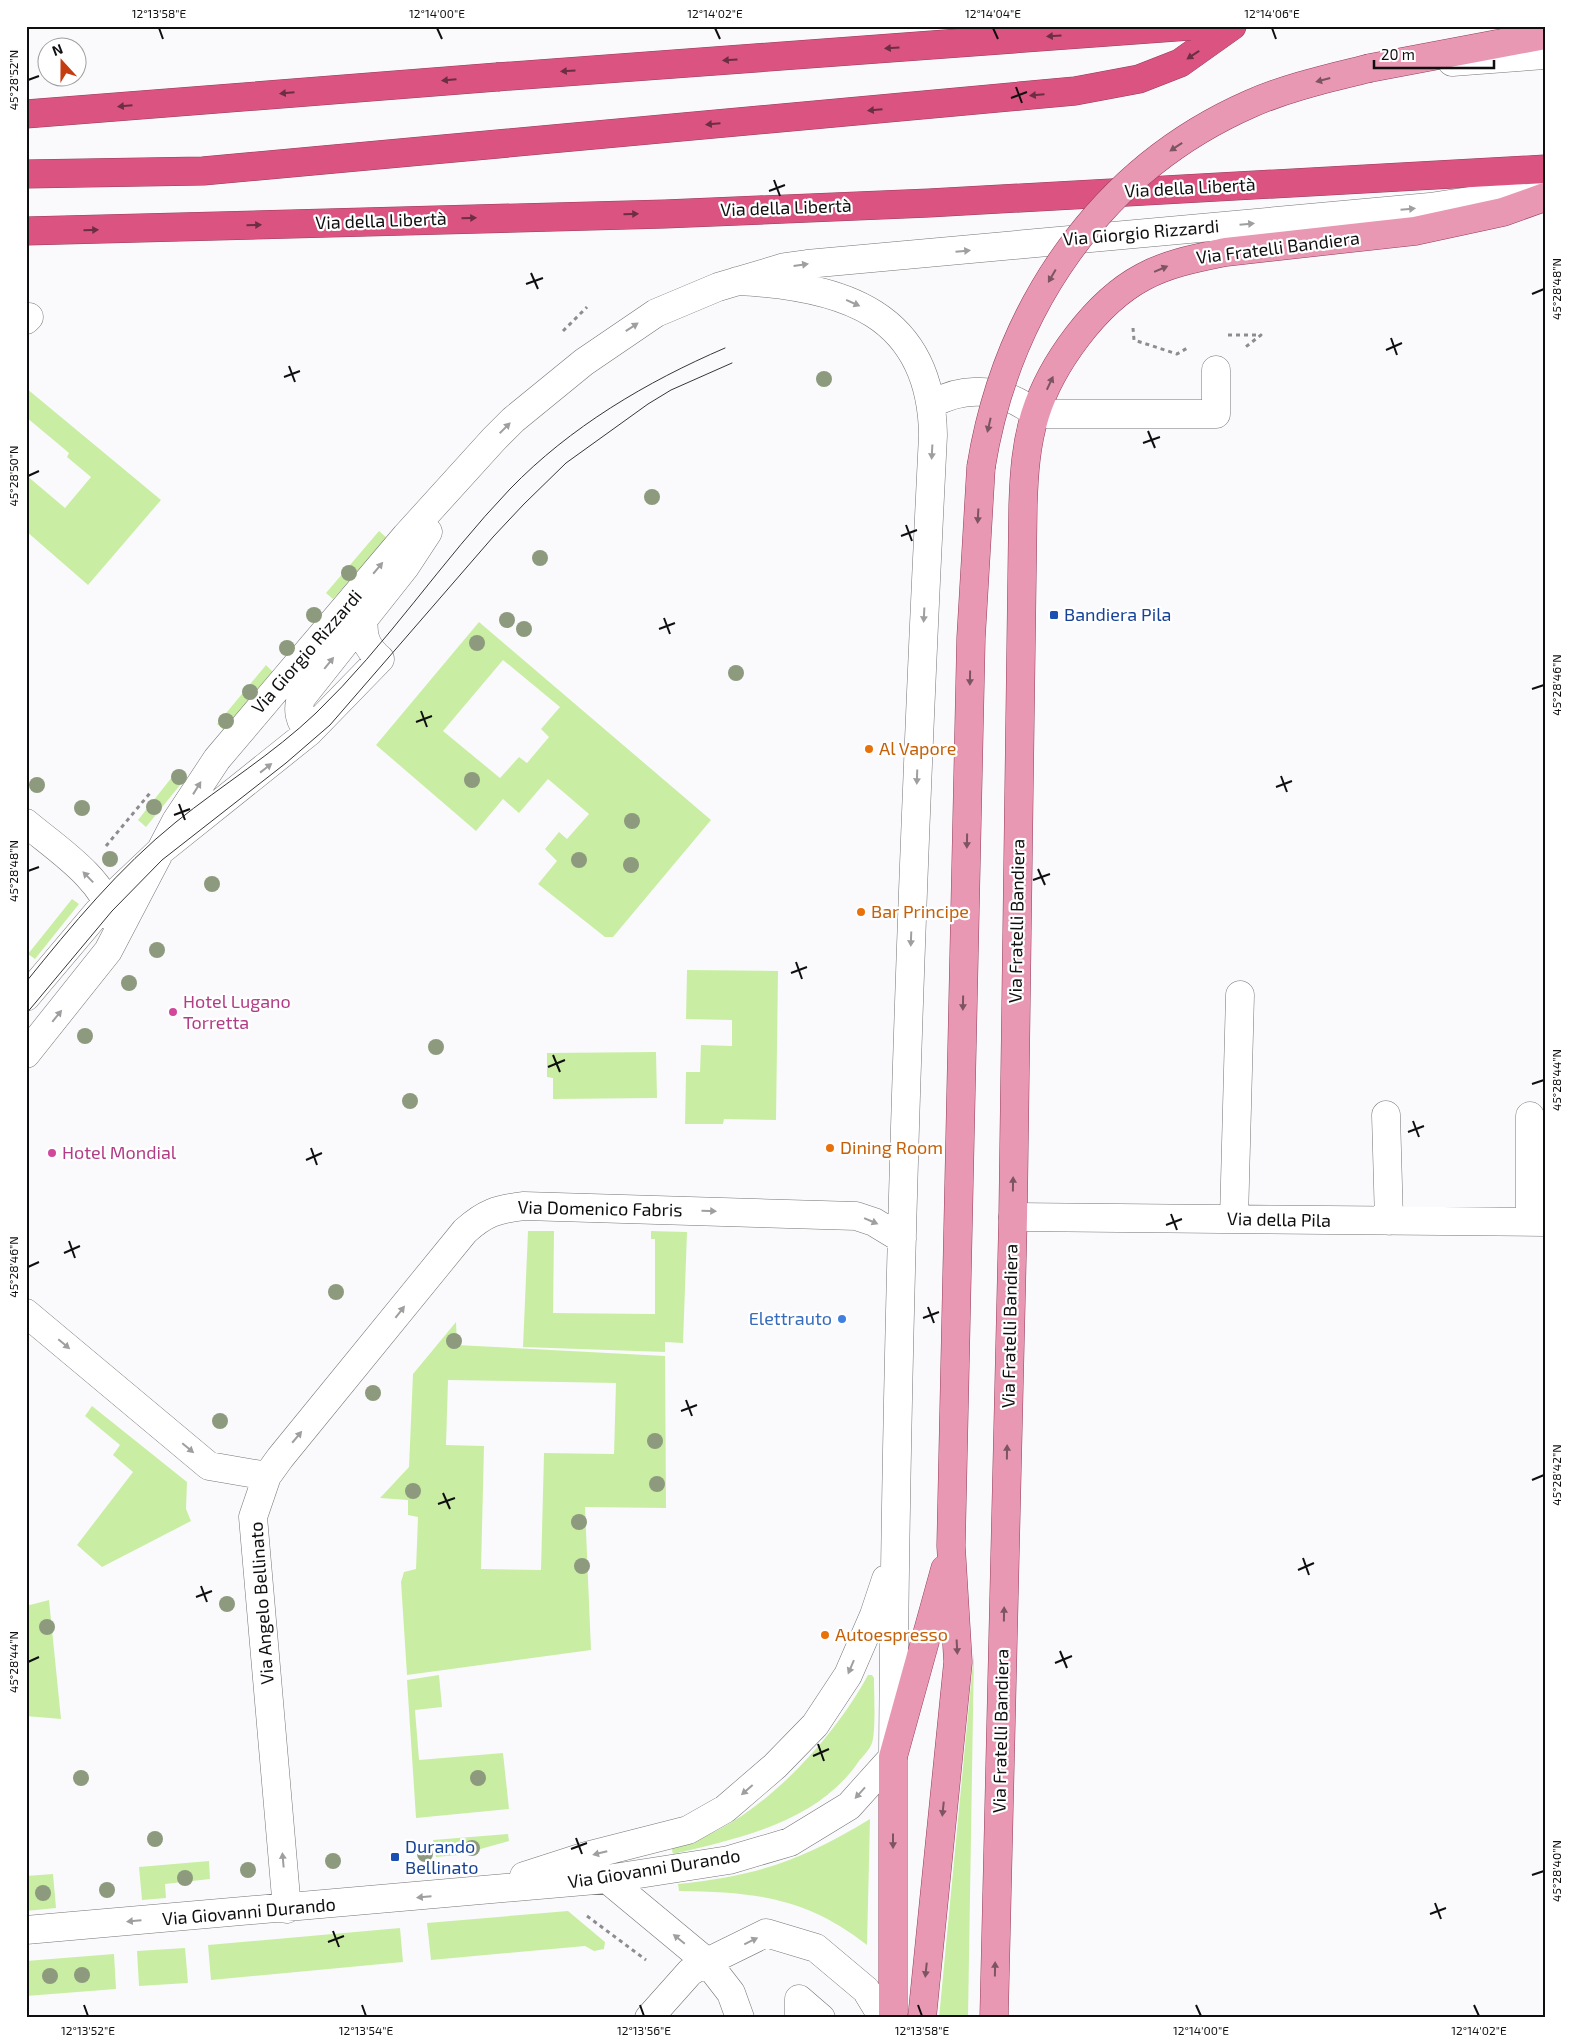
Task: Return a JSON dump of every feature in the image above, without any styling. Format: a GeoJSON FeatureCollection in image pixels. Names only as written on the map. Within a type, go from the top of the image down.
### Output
{"type":"FeatureCollection","features":[{"type":"Feature","properties":{"kind":"highway"},"geometry":{"type":"LineString","coordinates":[[26,114],[1190,26]]}},
{"type":"Feature","properties":{"kind":"highway"},"geometry":{"type":"LineString","coordinates":[[26,174],[203,171],[1075,91],[1138,79],[1180,63],[1232,26]]}},
{"type":"Feature","properties":{"kind":"highway","name":"Via della Libertà"},"geometry":{"type":"LineString","coordinates":[[26,231],[665,214],[929,203],[1545,169]]}},
{"type":"Feature","properties":{"kind":"main road"},"geometry":{"type":"LineString","coordinates":[[922,2018],[958,1662],[951,1546],[971,638],[981,467],[993,409],[1003,375],[1019,339],[1056,268],[1080,234],[1133,179],[1161,157],[1211,124],[1252,103],[1310,84],[1370,68],[1545,35]]}},
{"type":"Feature","properties":{"kind":"main road","name":"Via Fratelli Bandiera"},"geometry":{"type":"LineString","coordinates":[[994,2018],[1013,1217],[1023,505],[1024,471],[1036,414],[1054,374],[1098,312],[1127,287],[1164,268],[1226,252],[1432,228],[1503,212],[1545,197]]}},
{"type":"Feature","properties":{"kind":"main road"},"geometry":{"type":"LineString","coordinates":[[893,2018],[893,1757],[951,1546]]}},
{"type":"Feature","properties":{"kind":"street"},"geometry":{"type":"LineString","coordinates":[[1370,68],[1545,56]]}},
{"type":"Feature","properties":{"kind":"street","name":"Via Giorgio Rizzardi"},"geometry":{"type":"LineString","coordinates":[[26,1054],[95,969],[118,934],[159,852],[217,759],[406,536],[471,463],[513,420],[620,335],[675,303],[737,281],[785,267],[807,264],[1430,207],[1545,186]]}},
{"type":"Feature","properties":{"kind":"street","name":"Via Giorgio Rizzardi"},"geometry":{"type":"LineString","coordinates":[[737,281],[773,282],[814,289],[834,295],[869,310],[895,330],[906,342],[924,376],[932,404]]}},
{"type":"Feature","properties":{"kind":"street"},"geometry":{"type":"LineString","coordinates":[[893,1757],[894,1556],[902,1239],[920,700],[933,435],[932,404],[956,392],[985,391],[1012,399],[1036,414],[1216,414],[1216,370]]}},
{"type":"Feature","properties":{"kind":"street","name":"Via Giorgio Rizzardi"},"geometry":{"type":"LineString","coordinates":[[309,732],[300,721],[301,699],[405,567],[471,463]]}},
{"type":"Feature","properties":{"kind":"street","name":"Via Giorgio Rizzardi"},"geometry":{"type":"LineString","coordinates":[[26,997],[108,902],[159,852],[309,732],[380,659],[367,644],[364,633],[364,620]]}},
{"type":"Feature","properties":{"kind":"street"},"geometry":{"type":"LineString","coordinates":[[26,823],[83,872],[108,902],[118,934]]}},
{"type":"Feature","properties":{"kind":"street"},"geometry":{"type":"LineString","coordinates":[[1234,1219],[1240,995]]}},
{"type":"Feature","properties":{"kind":"street"},"geometry":{"type":"LineString","coordinates":[[1386,1115],[1389,1221]]}},
{"type":"Feature","properties":{"kind":"street"},"geometry":{"type":"LineString","coordinates":[[1530,1116],[1537,1222]]}},
{"type":"Feature","properties":{"kind":"street","name":"Via Domenico Fabris"},"geometry":{"type":"LineString","coordinates":[[267,1476],[465,1231],[479,1218],[499,1209],[524,1206],[856,1216],[874,1222],[902,1239]]}},
{"type":"Feature","properties":{"kind":"street","name":"Via della Pila"},"geometry":{"type":"LineString","coordinates":[[1013,1217],[1537,1222]]}},
{"type":"Feature","properties":{"kind":"street"},"geometry":{"type":"LineString","coordinates":[[26,1313],[209,1466],[267,1476]]}},
{"type":"Feature","properties":{"kind":"street","name":"Via Angelo Bellinato"},"geometry":{"type":"LineString","coordinates":[[267,1476],[253,1517],[287,1909]]}},
{"type":"Feature","properties":{"kind":"street","name":"Via Giovanni Durando"},"geometry":{"type":"LineString","coordinates":[[472,1892],[586,1856],[688,1830],[725,1809],[775,1766],[815,1725],[848,1675],[874,1615],[894,1556]]}},
{"type":"Feature","properties":{"kind":"street","name":"Via Giovanni Durando"},"geometry":{"type":"LineString","coordinates":[[26,1930],[287,1909],[606,1879],[729,1860],[790,1842],[849,1806],[893,1757]]}},
{"type":"Feature","properties":{"kind":"street"},"geometry":{"type":"LineString","coordinates":[[606,1879],[707,1962],[731,1993],[740,2018]]}},
{"type":"Feature","properties":{"kind":"street"},"geometry":{"type":"LineString","coordinates":[[649,2018],[690,1972],[766,1934],[816,1948],[866,1990],[883,2018]]}},
{"type":"Feature","properties":{"kind":"street"},"geometry":{"type":"LineString","coordinates":[[799,2018],[799,1999],[821,2018]]}},
{"type":"Feature","properties":{"kind":"path"},"geometry":{"type":"LineString","coordinates":[[1133,322],[1134,340],[1142,343],[1177,354],[1196,343]]}},
{"type":"Feature","properties":{"kind":"path"},"geometry":{"type":"LineString","coordinates":[[1216,370],[1261,335],[1221,335]]}},
{"type":"Feature","properties":{"kind":"path"},"geometry":{"type":"LineString","coordinates":[[581,1912],[679,1985]]}},
{"type":"Feature","properties":{"kind":"green space"},"geometry":{"type":"Polygon","coordinates":[[[26,388],[161,500],[88,585],[26,531],[26,475],[65,508],[91,477],[67,457],[69,453],[26,417],[26,388]]]}},
{"type":"Feature","properties":{"kind":"green space"},"geometry":{"type":"Polygon","coordinates":[[[379,531],[387,538],[333,599],[326,593],[379,531]]]}},
{"type":"Feature","properties":{"kind":"green space"},"geometry":{"type":"Polygon","coordinates":[[[479,622],[711,820],[613,937],[605,937],[538,884],[557,861],[545,849],[559,832],[567,839],[589,814],[548,779],[519,813],[503,799],[476,831],[376,745],[479,622]],[[503,660],[443,731],[500,778],[519,757],[527,763],[549,737],[541,729],[560,707],[503,660]]]}},
{"type":"Feature","properties":{"kind":"green space"},"geometry":{"type":"Polygon","coordinates":[[[266,665],[273,672],[224,730],[217,724],[266,665]]]}},
{"type":"Feature","properties":{"kind":"green space"},"geometry":{"type":"Polygon","coordinates":[[[176,772],[185,779],[146,827],[138,820],[176,772]]]}},
{"type":"Feature","properties":{"kind":"green space"},"geometry":{"type":"Polygon","coordinates":[[[72,899],[79,904],[35,959],[28,954],[72,899]]]}},
{"type":"Feature","properties":{"kind":"green space"},"geometry":{"type":"Polygon","coordinates":[[[687,970],[778,971],[776,1120],[724,1119],[723,1124],[685,1124],[686,1072],[700,1072],[701,1045],[732,1046],[732,1020],[686,1019],[687,970]]]}},
{"type":"Feature","properties":{"kind":"green space"},"geometry":{"type":"Polygon","coordinates":[[[656,1052],[657,1098],[553,1099],[553,1078],[547,1077],[547,1053],[656,1052]]]}},
{"type":"Feature","properties":{"kind":"green space"},"geometry":{"type":"Polygon","coordinates":[[[528,1231],[554,1231],[553,1313],[655,1314],[655,1239],[651,1239],[651,1231],[687,1232],[683,1343],[665,1342],[665,1352],[523,1347],[528,1231]]]}},
{"type":"Feature","properties":{"kind":"green space"},"geometry":{"type":"Polygon","coordinates":[[[456,1322],[457,1345],[665,1356],[666,1508],[585,1507],[591,1650],[407,1675],[401,1582],[404,1572],[416,1569],[418,1517],[408,1515],[408,1500],[380,1498],[409,1467],[413,1374],[456,1322]],[[448,1380],[446,1445],[484,1446],[481,1569],[541,1570],[544,1453],[614,1454],[616,1383],[448,1380]]]}},
{"type":"Feature","properties":{"kind":"green space"},"geometry":{"type":"Polygon","coordinates":[[[92,1406],[187,1482],[186,1509],[191,1521],[102,1567],[77,1545],[133,1472],[113,1455],[120,1445],[85,1416],[92,1406]]]}},
{"type":"Feature","properties":{"kind":"green space"},"geometry":{"type":"Polygon","coordinates":[[[49,1600],[61,1719],[26,1716],[26,1606],[49,1600]]]}},
{"type":"Feature","properties":{"kind":"green space"},"geometry":{"type":"Polygon","coordinates":[[[974,1652],[968,2018],[939,2018],[974,1652]]]}},
{"type":"Feature","properties":{"kind":"green space"},"geometry":{"type":"Polygon","coordinates":[[[439,1675],[442,1707],[415,1710],[419,1760],[503,1753],[509,1809],[416,1818],[407,1680],[439,1675]]]}},
{"type":"Feature","properties":{"kind":"green space"},"geometry":{"type":"Polygon","coordinates":[[[868,1675],[872,1675],[874,1678],[872,1743],[842,1782],[822,1799],[800,1813],[776,1824],[750,1834],[673,1854],[671,1846],[713,1833],[740,1817],[783,1783],[822,1742],[840,1719],[868,1675]]]}},
{"type":"Feature","properties":{"kind":"green space"},"geometry":{"type":"Polygon","coordinates":[[[870,1819],[867,1945],[822,1916],[778,1900],[731,1893],[679,1891],[678,1884],[732,1876],[778,1864],[823,1845],[870,1819]]]}},
{"type":"Feature","properties":{"kind":"green space"},"geometry":{"type":"Polygon","coordinates":[[[508,1834],[509,1841],[459,1855],[436,1857],[433,1840],[508,1834]]]}},
{"type":"Feature","properties":{"kind":"green space"},"geometry":{"type":"Polygon","coordinates":[[[209,1861],[210,1879],[165,1884],[166,1898],[142,1900],[139,1867],[209,1861]]]}},
{"type":"Feature","properties":{"kind":"green space"},"geometry":{"type":"Polygon","coordinates":[[[53,1874],[56,1908],[26,1911],[26,1876],[53,1874]]]}},
{"type":"Feature","properties":{"kind":"green space"},"geometry":{"type":"Polygon","coordinates":[[[568,1911],[605,1942],[604,1949],[594,1951],[585,1946],[431,1960],[427,1923],[568,1911]]]}},
{"type":"Feature","properties":{"kind":"green space"},"geometry":{"type":"Polygon","coordinates":[[[400,1928],[403,1962],[211,1980],[208,1945],[400,1928]]]}},
{"type":"Feature","properties":{"kind":"green space"},"geometry":{"type":"Polygon","coordinates":[[[185,1948],[188,1983],[139,1986],[137,1951],[185,1948]]]}},
{"type":"Feature","properties":{"kind":"green space"},"geometry":{"type":"Polygon","coordinates":[[[114,1954],[116,1989],[26,1996],[26,1961],[114,1954]]]}},
{"type":"Feature","properties":{"kind":"tram line"},"geometry":{"type":"LineString","coordinates":[[26,982],[79,918],[135,858],[193,808],[300,728],[342,687],[391,631],[485,516],[533,467],[584,426],[610,408],[638,391],[725,348]]}},
{"type":"Feature","properties":{"kind":"tram line"},"geometry":{"type":"LineString","coordinates":[[26,1014],[112,911],[162,860],[286,763],[330,725],[493,537],[566,463],[648,404],[671,390],[732,363]]}},
{"type":"Feature","properties":{"kind":"place","name":"Bandiera Pila"},"geometry":{"type":"Point","coordinates":[1054,615]}},
{"type":"Feature","properties":{"kind":"place","name":"Al Vapore"},"geometry":{"type":"Point","coordinates":[869,749]}},
{"type":"Feature","properties":{"kind":"place","name":"Bar Principe"},"geometry":{"type":"Point","coordinates":[861,912]}},
{"type":"Feature","properties":{"kind":"place","name":"Hotel Lugano Torretta"},"geometry":{"type":"Point","coordinates":[173,1012]}},
{"type":"Feature","properties":{"kind":"place","name":"Dining Room"},"geometry":{"type":"Point","coordinates":[830,1148]}},
{"type":"Feature","properties":{"kind":"place","name":"Hotel Mondial"},"geometry":{"type":"Point","coordinates":[52,1153]}},
{"type":"Feature","properties":{"kind":"place","name":"Elettrauto"},"geometry":{"type":"Point","coordinates":[842,1319]}},
{"type":"Feature","properties":{"kind":"place","name":"Autoespresso"},"geometry":{"type":"Point","coordinates":[825,1635]}},
{"type":"Feature","properties":{"kind":"place","name":"Durando Bellinato"},"geometry":{"type":"Point","coordinates":[395,1857]}}]}
